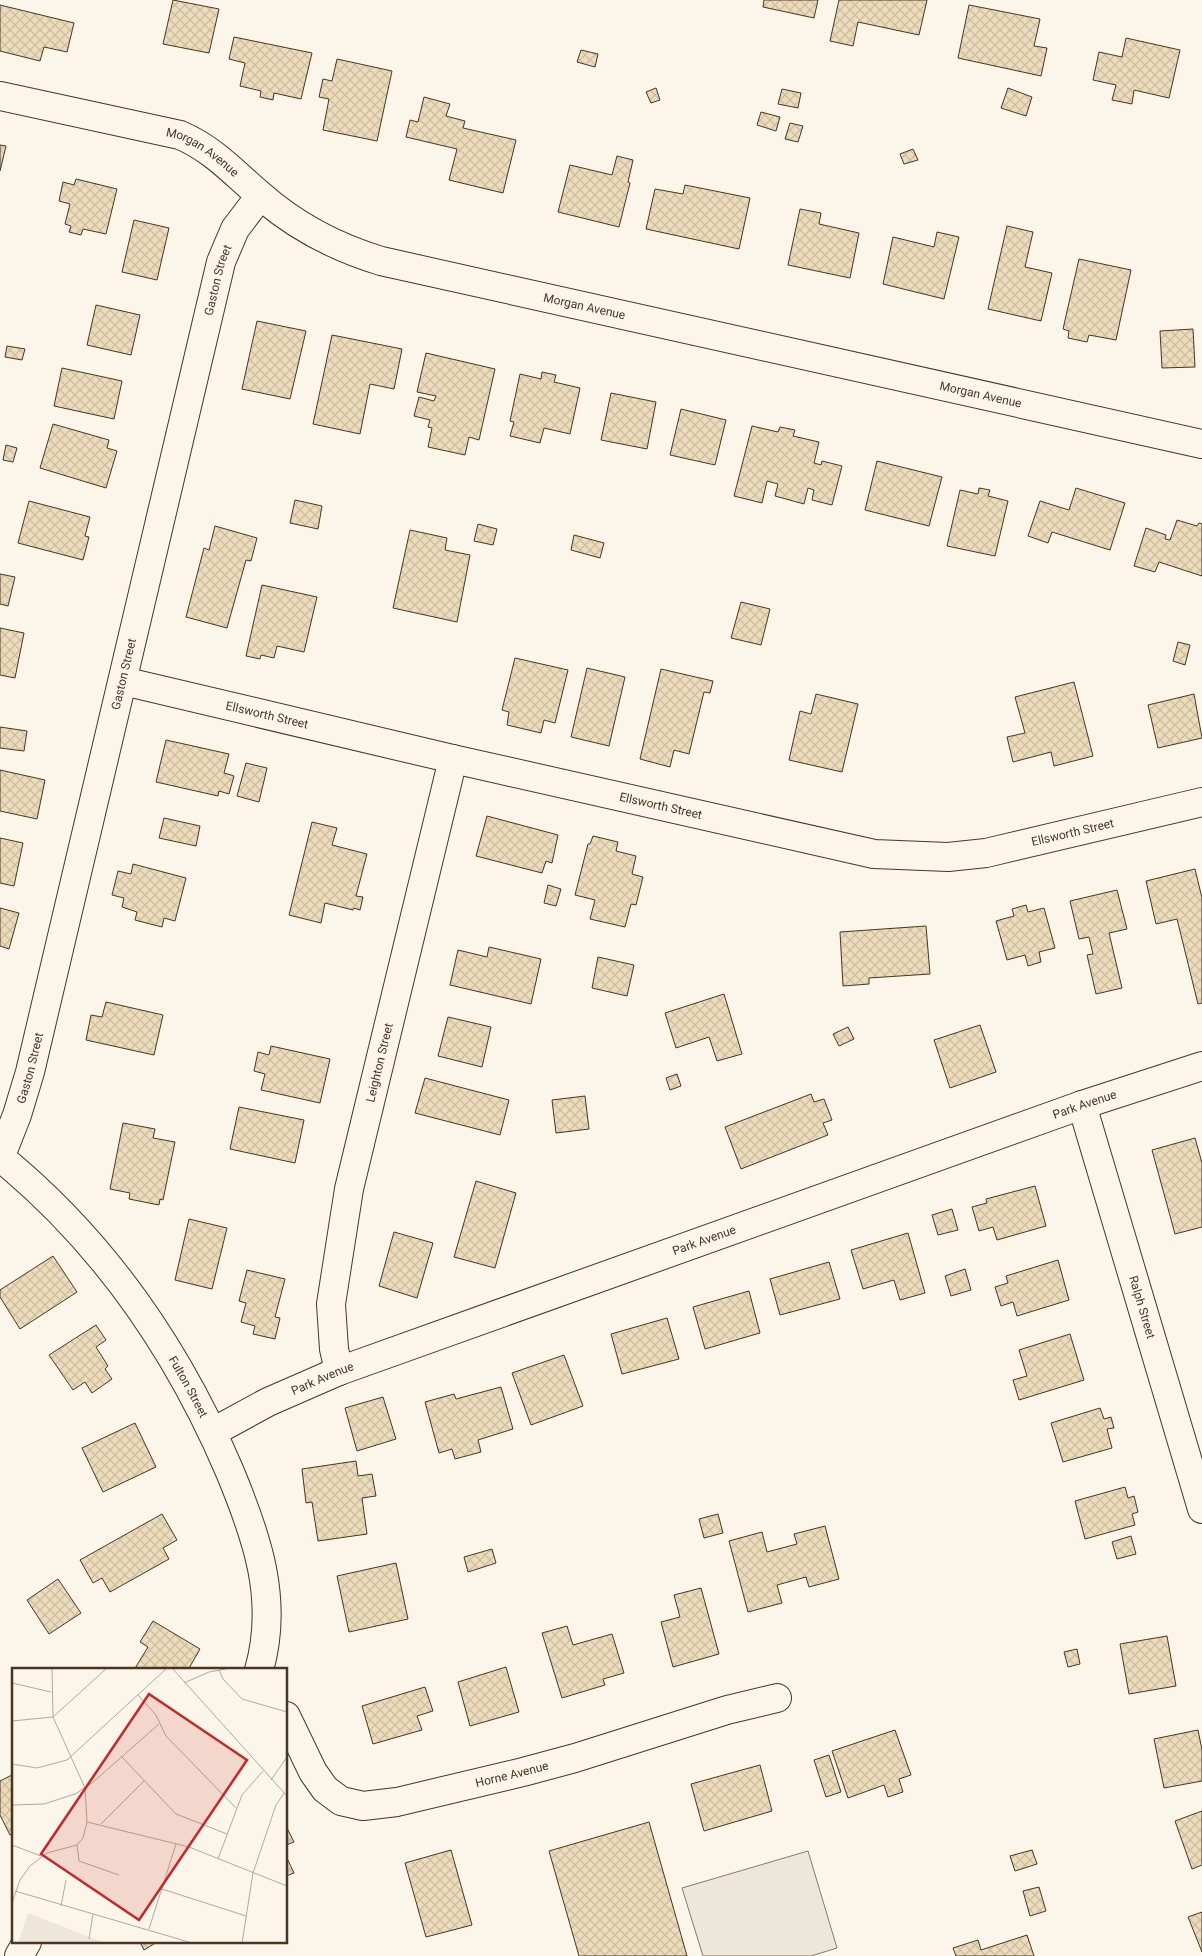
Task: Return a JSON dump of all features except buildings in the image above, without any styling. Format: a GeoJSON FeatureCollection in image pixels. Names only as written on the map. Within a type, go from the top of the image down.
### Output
{"type":"FeatureCollection","features":[{"type":"Feature","properties":{"kind":"street","name":"Morgan Avenue"},"geometry":{"type":"LineString","coordinates":[[0,96],[180,135],[199,144],[220,159],[260,196],[316,236],[355,253],[381,261],[1202,444]]}},
{"type":"Feature","properties":{"kind":"street","name":"Gaston Street"},"geometry":{"type":"LineString","coordinates":[[0,1157],[17,1115],[30,1072],[221,262],[235,229],[260,196]]}},
{"type":"Feature","properties":{"kind":"street","name":"Ellsworth Street"},"geometry":{"type":"LineString","coordinates":[[123,681],[454,759],[874,854],[948,858],[986,853],[1202,802]]}},
{"type":"Feature","properties":{"kind":"street","name":"Leighton Street"},"geometry":{"type":"LineString","coordinates":[[339,1371],[334,1349],[331,1304],[349,1189],[454,759]]}},
{"type":"Feature","properties":{"kind":"street","name":"Park Avenue"},"geometry":{"type":"LineString","coordinates":[[213,1432],[268,1402],[339,1371],[1082,1105],[1202,1066]]}},
{"type":"Feature","properties":{"kind":"street","name":"Ralph Street"},"geometry":{"type":"LineString","coordinates":[[1082,1105],[1202,1509]]}},
{"type":"Feature","properties":{"kind":"street","name":"Fulton Street"},"geometry":{"type":"LineString","coordinates":[[0,1157],[60,1211],[125,1287],[170,1351],[213,1432],[254,1534],[260,1559],[268,1624],[265,1646],[259,1668]]}},
{"type":"Feature","properties":{"kind":"street","name":"Horne Avenue"},"geometry":{"type":"LineString","coordinates":[[288,1720],[313,1772],[325,1789],[341,1801],[363,1806],[397,1802],[523,1772],[575,1758],[727,1710],[777,1698]]}},
{"type":"Feature","properties":{"kind":"street"},"geometry":{"type":"LineString","coordinates":[[19,1956],[26,1944]]}},
{"type":"Feature","properties":{"kind":"shaded area"},"geometry":{"type":"Polygon","coordinates":[[[808,1851],[837,1948],[811,1956],[703,1956],[682,1888],[808,1851]]]}}]}
